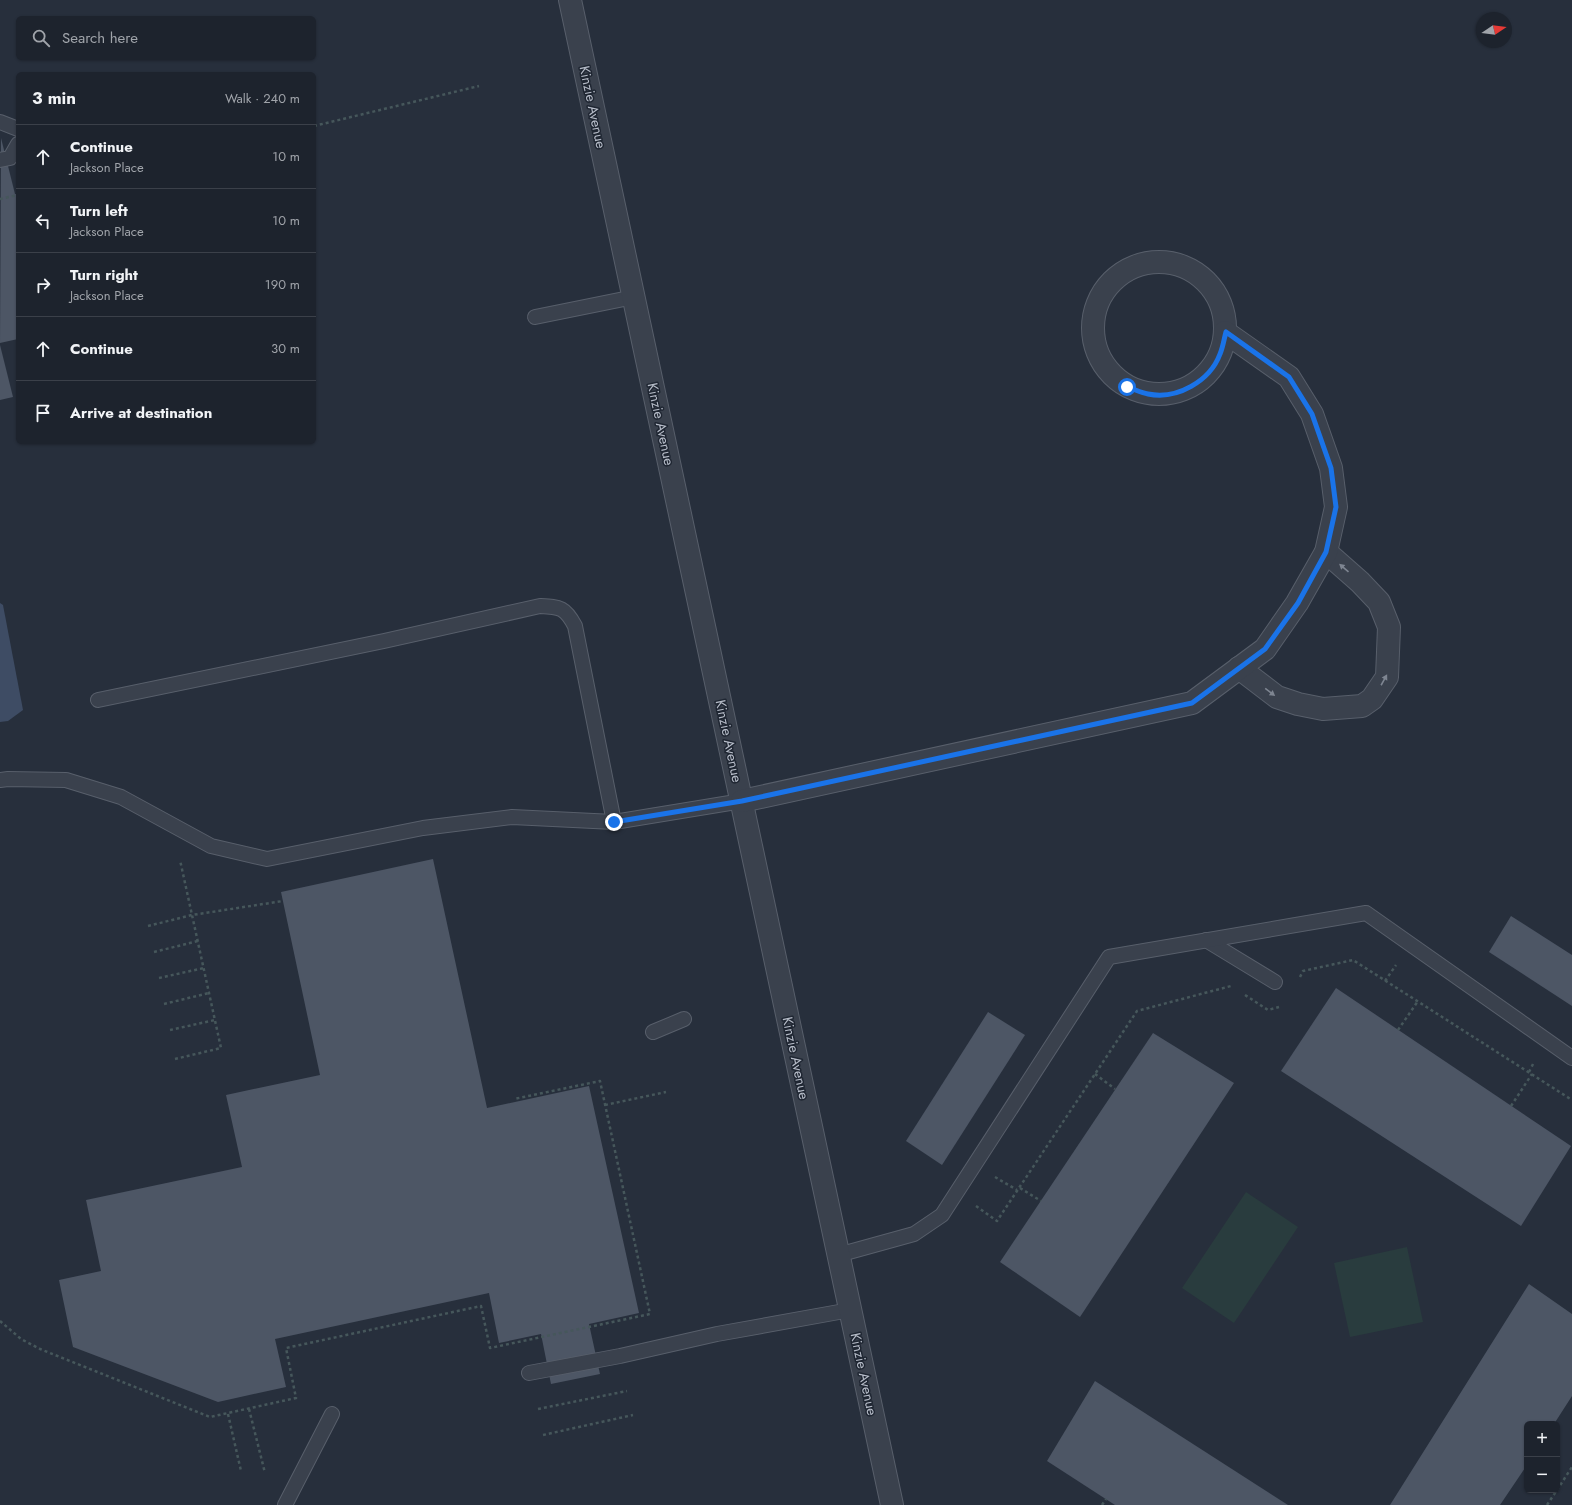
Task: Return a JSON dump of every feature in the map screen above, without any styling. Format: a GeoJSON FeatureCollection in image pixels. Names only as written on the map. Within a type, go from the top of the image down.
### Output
{"type":"FeatureCollection","features":[{"type":"Feature","properties":{"kind":"street","name":"Kinzie Avenue"},"geometry":{"type":"LineString","coordinates":[[570,0],[892,1505]]}},
{"type":"Feature","properties":{"kind":"street"},"geometry":{"type":"LineString","coordinates":[[742,801],[1192,703],[1265,649],[1298,603],[1326,552],[1336,507],[1331,468],[1312,414],[1289,377],[1226,332],[1223,311],[1214,291],[1199,275],[1181,265],[1159,261],[1138,265],[1118,275],[1104,290],[1094,311],[1092,333],[1098,354],[1102,361],[1110,373],[1127,387],[1148,394],[1170,394],[1191,387],[1209,373],[1220,354],[1226,332]]}},
{"type":"Feature","properties":{"kind":"street"},"geometry":{"type":"LineString","coordinates":[[1239,668],[1277,696],[1298,704],[1323,709],[1362,706],[1372,699],[1387,677],[1389,626],[1379,602],[1360,582],[1326,552]]}},
{"type":"Feature","properties":{"kind":"lane"},"geometry":{"type":"LineString","coordinates":[[0,122],[16,127]]}},
{"type":"Feature","properties":{"kind":"lane"},"geometry":{"type":"LineString","coordinates":[[0,160],[10,158],[16,148]]}},
{"type":"Feature","properties":{"kind":"lane"},"geometry":{"type":"LineString","coordinates":[[535,317],[634,297]]}},
{"type":"Feature","properties":{"kind":"lane"},"geometry":{"type":"LineString","coordinates":[[98,700],[384,641],[540,606],[558,607],[568,614],[575,626],[614,822]]}},
{"type":"Feature","properties":{"kind":"lane"},"geometry":{"type":"LineString","coordinates":[[0,780],[66,780],[121,797],[211,846],[267,859],[423,828],[512,817],[614,822],[742,801]]}},
{"type":"Feature","properties":{"kind":"lane"},"geometry":{"type":"LineString","coordinates":[[838,1255],[914,1234],[942,1216],[1109,956],[1366,912],[1572,1058]]}},
{"type":"Feature","properties":{"kind":"lane"},"geometry":{"type":"LineString","coordinates":[[1206,940],[1275,982]]}},
{"type":"Feature","properties":{"kind":"lane"},"geometry":{"type":"LineString","coordinates":[[653,1032],[684,1019]]}},
{"type":"Feature","properties":{"kind":"lane"},"geometry":{"type":"LineString","coordinates":[[529,1373],[620,1356],[717,1334],[850,1310]]}},
{"type":"Feature","properties":{"kind":"lane"},"geometry":{"type":"LineString","coordinates":[[285,1505],[332,1414]]}},
{"type":"Feature","properties":{"kind":"path"},"geometry":{"type":"LineString","coordinates":[[316,126],[480,86]]}},
{"type":"Feature","properties":{"kind":"path"},"geometry":{"type":"LineString","coordinates":[[0,199],[16,195]]}},
{"type":"Feature","properties":{"kind":"path"},"geometry":{"type":"LineString","coordinates":[[175,1058],[221,1048],[180,860]]}},
{"type":"Feature","properties":{"kind":"path"},"geometry":{"type":"LineString","coordinates":[[148,926],[192,915],[283,901]]}},
{"type":"Feature","properties":{"kind":"path"},"geometry":{"type":"LineString","coordinates":[[154,952],[198,941]]}},
{"type":"Feature","properties":{"kind":"path"},"geometry":{"type":"LineString","coordinates":[[1296,983],[1303,971],[1353,960],[1572,1100]]}},
{"type":"Feature","properties":{"kind":"path"},"geometry":{"type":"LineString","coordinates":[[159,978],[204,968]]}},
{"type":"Feature","properties":{"kind":"path"},"geometry":{"type":"LineString","coordinates":[[997,1221],[1137,1011],[1231,986],[1238,990]]}},
{"type":"Feature","properties":{"kind":"path"},"geometry":{"type":"LineString","coordinates":[[164,1004],[209,993]]}},
{"type":"Feature","properties":{"kind":"path"},"geometry":{"type":"LineString","coordinates":[[1244,994],[1268,1010],[1280,1007],[1284,1001]]}},
{"type":"Feature","properties":{"kind":"path"},"geometry":{"type":"LineString","coordinates":[[1398,1030],[1418,1001]]}},
{"type":"Feature","properties":{"kind":"path"},"geometry":{"type":"LineString","coordinates":[[170,1030],[215,1020]]}},
{"type":"Feature","properties":{"kind":"path"},"geometry":{"type":"LineString","coordinates":[[1095,1074],[1115,1089]]}},
{"type":"Feature","properties":{"kind":"path"},"geometry":{"type":"LineString","coordinates":[[1511,1106],[1532,1074]]}},
{"type":"Feature","properties":{"kind":"path"},"geometry":{"type":"LineString","coordinates":[[0,1321],[21,1339],[40,1349],[210,1417],[296,1398],[286,1348],[481,1306],[490,1348],[650,1314],[600,1081],[514,1099]]}},
{"type":"Feature","properties":{"kind":"path"},"geometry":{"type":"LineString","coordinates":[[605,1105],[666,1092]]}},
{"type":"Feature","properties":{"kind":"path"},"geometry":{"type":"LineString","coordinates":[[1020,1188],[1041,1201]]}},
{"type":"Feature","properties":{"kind":"path"},"geometry":{"type":"LineString","coordinates":[[538,1409],[627,1391]]}},
{"type":"Feature","properties":{"kind":"path"},"geometry":{"type":"LineString","coordinates":[[249,1409],[265,1473]]}},
{"type":"Feature","properties":{"kind":"path"},"geometry":{"type":"LineString","coordinates":[[228,1414],[241,1471]]}},
{"type":"Feature","properties":{"kind":"path"},"geometry":{"type":"LineString","coordinates":[[543,1435],[633,1415]]}},
{"type":"Feature","properties":{"kind":"path"},"geometry":{"type":"LineString","coordinates":[[1560,1485],[1572,1467]]}},
{"type":"Feature","properties":{"kind":"path"},"geometry":{"type":"LineString","coordinates":[[1547,1505],[1555,1493]]}},
{"type":"Feature","properties":{"kind":"path"},"geometry":{"type":"LineString","coordinates":[[1102,1505],[1106,1499]]}},
{"type":"Feature","properties":{"kind":"shaded area"},"geometry":{"type":"Polygon","coordinates":[[[1246,1192],[1298,1227],[1234,1323],[1182,1288],[1246,1192]]]}},
{"type":"Feature","properties":{"kind":"shaded area"},"geometry":{"type":"Polygon","coordinates":[[[1407,1247],[1423,1322],[1350,1337],[1334,1263],[1407,1247]]]}},
{"type":"Feature","properties":{"kind":"water"},"geometry":{"type":"Polygon","coordinates":[[[0,603],[3,605],[23,710],[8,721],[0,722],[0,603]]]}},
{"type":"Feature","properties":{"kind":"building"},"geometry":{"type":"Polygon","coordinates":[[[1,138],[16,194],[16,339],[0,343],[1,138]]]}},
{"type":"Feature","properties":{"kind":"building"},"geometry":{"type":"Polygon","coordinates":[[[0,345],[13,397],[0,400],[0,345]]]}},
{"type":"Feature","properties":{"kind":"building"},"geometry":{"type":"Polygon","coordinates":[[[433,859],[487,1108],[589,1086],[639,1313],[589,1324],[600,1374],[551,1384],[541,1334],[499,1343],[489,1293],[275,1339],[286,1387],[218,1402],[73,1347],[59,1280],[101,1271],[86,1200],[242,1167],[226,1095],[320,1075],[281,892],[433,859]]]}},
{"type":"Feature","properties":{"kind":"building"},"geometry":{"type":"Polygon","coordinates":[[[1511,916],[1572,955],[1572,1006],[1489,952],[1511,916]]]}},
{"type":"Feature","properties":{"kind":"building"},"geometry":{"type":"Polygon","coordinates":[[[1336,988],[1571,1146],[1521,1226],[1281,1071],[1336,988]]]}},
{"type":"Feature","properties":{"kind":"building"},"geometry":{"type":"Polygon","coordinates":[[[988,1012],[1025,1035],[942,1165],[906,1141],[988,1012]]]}},
{"type":"Feature","properties":{"kind":"building"},"geometry":{"type":"Polygon","coordinates":[[[1153,1033],[1234,1083],[1080,1317],[1000,1262],[1153,1033]]]}},
{"type":"Feature","properties":{"kind":"building"},"geometry":{"type":"Polygon","coordinates":[[[1529,1284],[1572,1314],[1572,1396],[1556,1421],[1524,1421],[1524,1469],[1500,1505],[1390,1505],[1529,1284]]]}},
{"type":"Feature","properties":{"kind":"building"},"geometry":{"type":"Polygon","coordinates":[[[1095,1381],[1288,1505],[1115,1505],[1047,1461],[1095,1381]]]}},
{"type":"Feature","properties":{"kind":"route"},"geometry":{"type":"LineString","coordinates":[[614,822],[742,801],[1192,703],[1265,649],[1298,603],[1326,552],[1336,507],[1331,468],[1312,414],[1289,377],[1226,332],[1220,354],[1209,373],[1191,387],[1170,394],[1148,394],[1127,387]]}}]}
